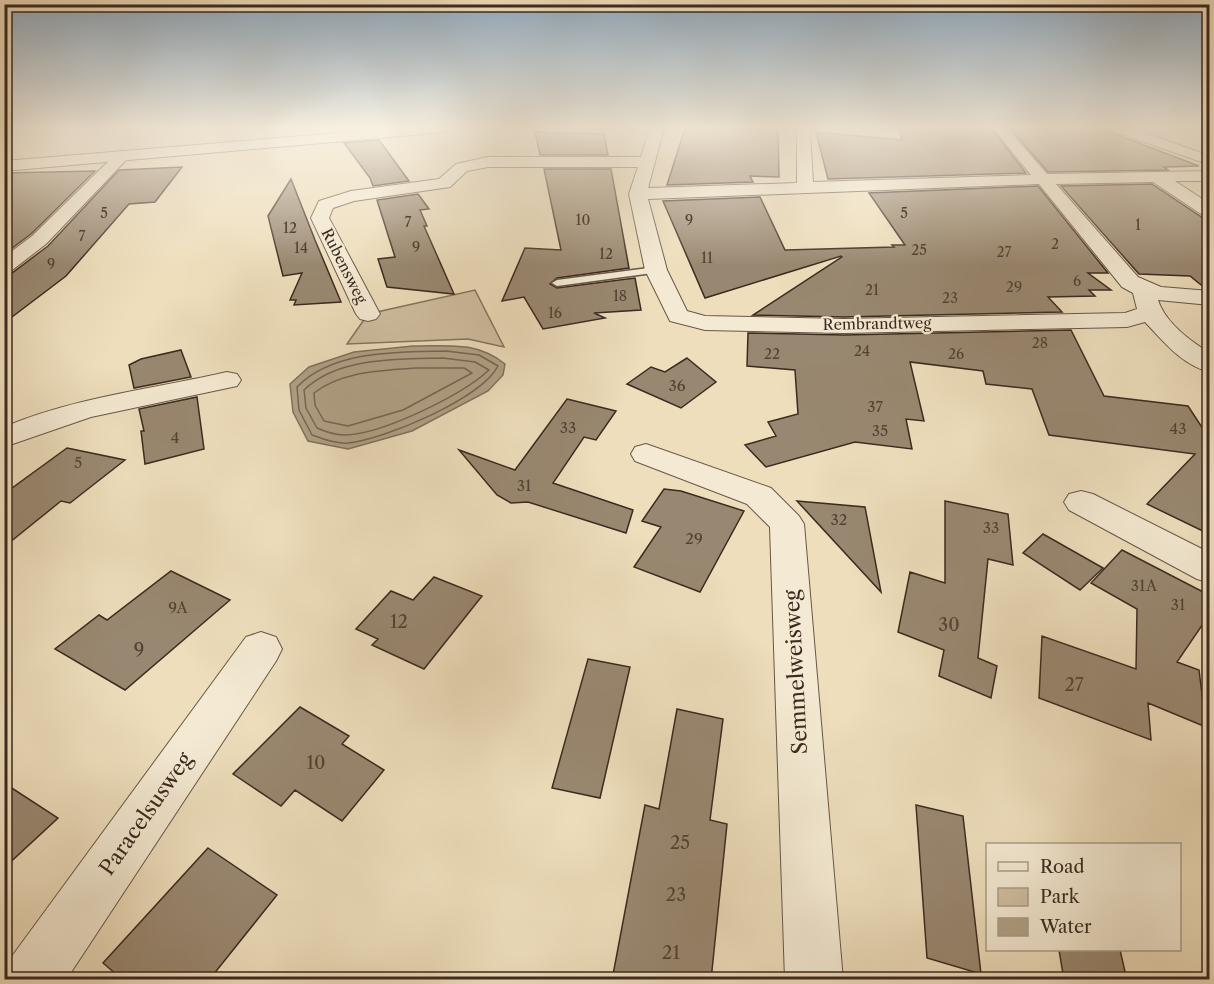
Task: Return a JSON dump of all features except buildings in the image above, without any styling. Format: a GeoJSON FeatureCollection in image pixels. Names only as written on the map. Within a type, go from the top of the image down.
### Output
{"type":"FeatureCollection","features":[{"type":"Feature","properties":{"kind":"street"},"geometry":{"type":"LineString","coordinates":[[4,267],[39,240],[104,174]]}},
{"type":"Feature","properties":{"kind":"street","name":"Rubensweg"},"geometry":{"type":"LineString","coordinates":[[368,314],[320,218],[325,205],[351,196],[444,183],[454,174]]}},
{"type":"Feature","properties":{"kind":"street","name":"Rembrandtweg"},"geometry":{"type":"LineString","coordinates":[[642,174],[638,194],[656,270],[678,316],[705,323],[844,326],[1140,308],[1165,296],[1209,298]]}},
{"type":"Feature","properties":{"kind":"street"},"geometry":{"type":"LineString","coordinates":[[805,174],[805,187]]}},
{"type":"Feature","properties":{"kind":"street"},"geometry":{"type":"LineString","coordinates":[[1038,174],[1130,282],[1140,308],[1184,348],[1209,364]]}},
{"type":"Feature","properties":{"kind":"street"},"geometry":{"type":"LineString","coordinates":[[638,194],[1042,179],[1209,176]]}},
{"type":"Feature","properties":{"kind":"street"},"geometry":{"type":"LineString","coordinates":[[1157,177],[1209,212]]}},
{"type":"Feature","properties":{"kind":"street"},"geometry":{"type":"LineString","coordinates":[[4,438],[20,430],[74,414],[227,380]]}},
{"type":"Feature","properties":{"kind":"street","name":"Semmelweisweg"},"geometry":{"type":"LineString","coordinates":[[646,454],[759,496],[787,524],[814,980]]}},
{"type":"Feature","properties":{"kind":"street"},"geometry":{"type":"LineString","coordinates":[[1081,502],[1209,569]]}},
{"type":"Feature","properties":{"kind":"street","name":"Paracelsusweg"},"geometry":{"type":"LineString","coordinates":[[31,980],[261,649]]}},
{"type":"Feature","properties":{"kind":"lane"},"geometry":{"type":"LineString","coordinates":[[557,283],[656,270]]}},
{"type":"Feature","properties":{"kind":"green space"},"geometry":{"type":"Polygon","coordinates":[[[475,290],[504,347],[468,339],[347,344],[368,314],[475,290]]]}},
{"type":"Feature","properties":{"kind":"water"},"geometry":{"type":"Polygon","coordinates":[[[413,346],[461,346],[483,351],[505,364],[503,375],[488,391],[412,431],[348,449],[308,441],[293,412],[290,384],[309,367],[354,352],[413,346]]]}}]}
